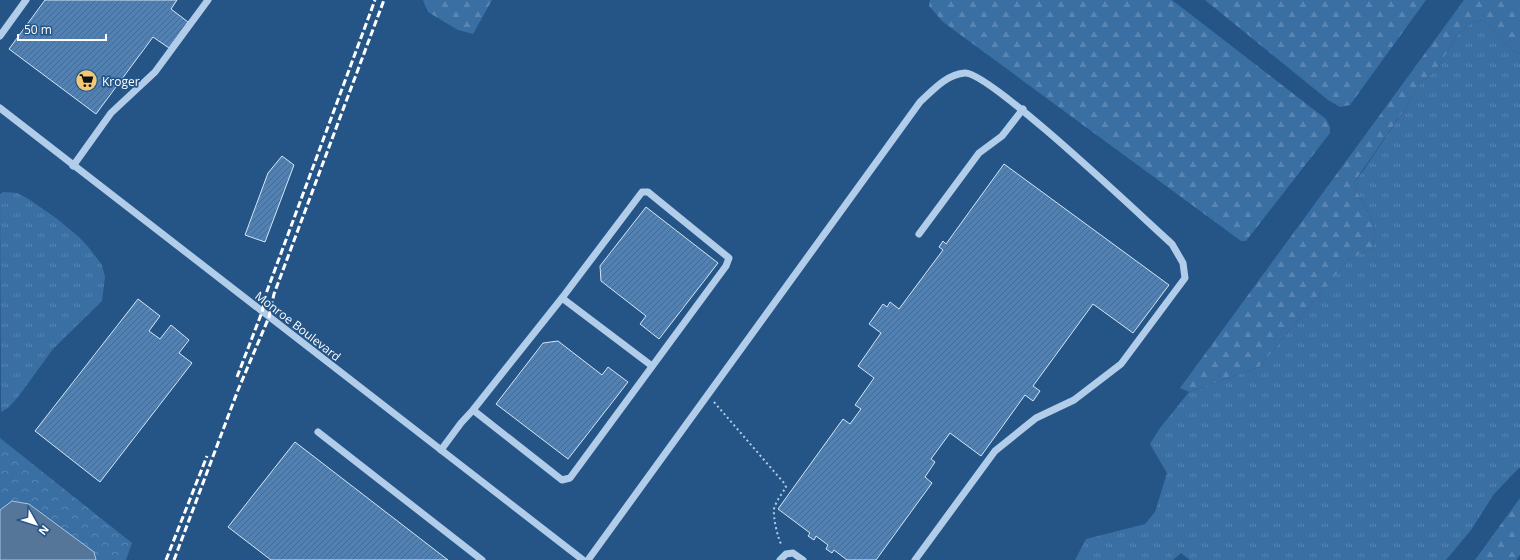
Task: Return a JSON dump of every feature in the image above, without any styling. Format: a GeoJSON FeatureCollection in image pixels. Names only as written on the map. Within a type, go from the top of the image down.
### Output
{"type":"FeatureCollection","features":[{"type":"Feature","properties":{"kind":"street"},"geometry":{"type":"LineString","coordinates":[[0,36],[26,0]]}},
{"type":"Feature","properties":{"kind":"street"},"geometry":{"type":"LineString","coordinates":[[73,166],[111,113],[154,72],[208,0]]}},
{"type":"Feature","properties":{"kind":"street"},"geometry":{"type":"LineString","coordinates":[[588,560],[920,102],[947,78],[966,73],[984,80],[1023,109],[1172,244],[1183,263],[1185,278],[1121,364],[1074,400],[1036,418],[995,451],[915,560]]}},
{"type":"Feature","properties":{"kind":"street","name":"Monroe Boulevard"},"geometry":{"type":"LineString","coordinates":[[0,108],[583,560]]}},
{"type":"Feature","properties":{"kind":"street"},"geometry":{"type":"LineString","coordinates":[[919,234],[979,153],[1002,136],[1023,109]]}},
{"type":"Feature","properties":{"kind":"street"},"geometry":{"type":"LineString","coordinates":[[441,450],[562,298],[642,192],[648,192],[729,258],[726,266],[570,478],[562,480],[473,410]]}},
{"type":"Feature","properties":{"kind":"street"},"geometry":{"type":"LineString","coordinates":[[562,298],[652,366]]}},
{"type":"Feature","properties":{"kind":"street"},"geometry":{"type":"LineString","coordinates":[[318,432],[482,560]]}},
{"type":"Feature","properties":{"kind":"street"},"geometry":{"type":"LineString","coordinates":[[780,560],[786,554],[793,553],[803,560]]}},
{"type":"Feature","properties":{"kind":"path"},"geometry":{"type":"LineString","coordinates":[[707,395],[786,487],[777,502],[774,511],[778,540],[786,554]]}},
{"type":"Feature","properties":{"kind":"green space"},"geometry":{"type":"Polygon","coordinates":[[[423,0],[492,0],[473,34],[458,30],[428,12],[423,0]]]}},
{"type":"Feature","properties":{"kind":"green space"},"geometry":{"type":"Polygon","coordinates":[[[930,0],[1172,0],[1326,119],[1330,127],[1330,133],[1246,241],[1241,241],[943,22],[929,6],[930,0]]]}},
{"type":"Feature","properties":{"kind":"green space"},"geometry":{"type":"Polygon","coordinates":[[[1205,0],[1426,0],[1350,105],[1340,107],[1328,100],[1205,0]]]}},
{"type":"Feature","properties":{"kind":"green space"},"geometry":{"type":"Polygon","coordinates":[[[1464,0],[1520,0],[1520,54],[1513,51],[1483,20],[1471,23],[1456,37],[1437,69],[1422,81],[1353,184],[1375,226],[1373,248],[1348,260],[1259,367],[1189,392],[1180,388],[1464,0]]]}},
{"type":"Feature","properties":{"kind":"green space"},"geometry":{"type":"Polygon","coordinates":[[[1483,20],[1513,51],[1520,54],[1520,467],[1494,494],[1471,530],[1446,560],[1190,560],[1181,553],[1173,560],[1075,560],[1086,539],[1145,524],[1155,512],[1167,473],[1150,444],[1160,428],[1189,392],[1259,367],[1348,260],[1373,248],[1375,226],[1353,184],[1422,81],[1437,69],[1456,37],[1471,23],[1483,20]]]}},
{"type":"Feature","properties":{"kind":"green space"},"geometry":{"type":"Polygon","coordinates":[[[3,192],[17,193],[27,198],[56,218],[79,237],[102,265],[105,277],[102,301],[53,349],[18,397],[8,408],[1,412],[0,194],[3,192]]]}},
{"type":"Feature","properties":{"kind":"green space"},"geometry":{"type":"Polygon","coordinates":[[[0,438],[132,543],[126,560],[0,560],[0,438]]]}},
{"type":"Feature","properties":{"kind":"green space"},"geometry":{"type":"Polygon","coordinates":[[[1520,498],[1520,555],[1516,560],[1475,560],[1520,498]]]}},
{"type":"Feature","properties":{"kind":"shaded area"},"geometry":{"type":"Polygon","coordinates":[[[12,501],[29,504],[94,552],[96,560],[0,560],[0,510],[12,501]]]}},
{"type":"Feature","properties":{"kind":"building","name":"Kroger"},"geometry":{"type":"Polygon","coordinates":[[[45,0],[177,0],[171,9],[188,22],[169,48],[153,37],[96,114],[9,49],[45,0]]]}},
{"type":"Feature","properties":{"kind":"building"},"geometry":{"type":"Polygon","coordinates":[[[282,156],[294,165],[265,242],[245,235],[268,173],[282,156]]]}},
{"type":"Feature","properties":{"kind":"building"},"geometry":{"type":"Polygon","coordinates":[[[1004,164],[1169,285],[1133,333],[1093,304],[1033,386],[1040,391],[1033,401],[1025,395],[981,456],[950,433],[931,459],[935,462],[925,477],[932,483],[876,560],[847,560],[834,550],[832,553],[826,549],[828,545],[816,536],[814,540],[808,536],[810,533],[778,509],[843,419],[850,424],[861,409],[855,405],[874,378],[858,366],[881,333],[869,324],[883,304],[887,307],[890,302],[899,309],[943,250],[939,247],[943,241],[946,244],[1004,164]]]}},
{"type":"Feature","properties":{"kind":"building"},"geometry":{"type":"Polygon","coordinates":[[[646,207],[718,263],[659,339],[640,324],[646,316],[601,281],[600,266],[646,207]]]}},
{"type":"Feature","properties":{"kind":"building"},"geometry":{"type":"Polygon","coordinates":[[[138,299],[160,316],[149,331],[160,339],[171,325],[189,340],[179,353],[192,363],[100,482],[35,431],[138,299]]]}},
{"type":"Feature","properties":{"kind":"building"},"geometry":{"type":"Polygon","coordinates":[[[558,341],[602,375],[608,367],[628,382],[568,459],[496,404],[543,343],[558,341]]]}},
{"type":"Feature","properties":{"kind":"building"},"geometry":{"type":"Polygon","coordinates":[[[295,442],[448,560],[271,560],[228,527],[295,442]]]}},
{"type":"Feature","properties":{"kind":"railway"},"geometry":{"type":"LineString","coordinates":[[237,377],[262,312],[267,291],[375,0]]}},
{"type":"Feature","properties":{"kind":"railway"},"geometry":{"type":"LineString","coordinates":[[174,560],[238,390],[269,317],[274,294],[384,0]]}},
{"type":"Feature","properties":{"kind":"railway"},"geometry":{"type":"LineString","coordinates":[[166,560],[207,456]]}},
{"type":"Feature","properties":{"kind":"place","name":"Kroger"},"geometry":{"type":"Point","coordinates":[86,81]}}]}
